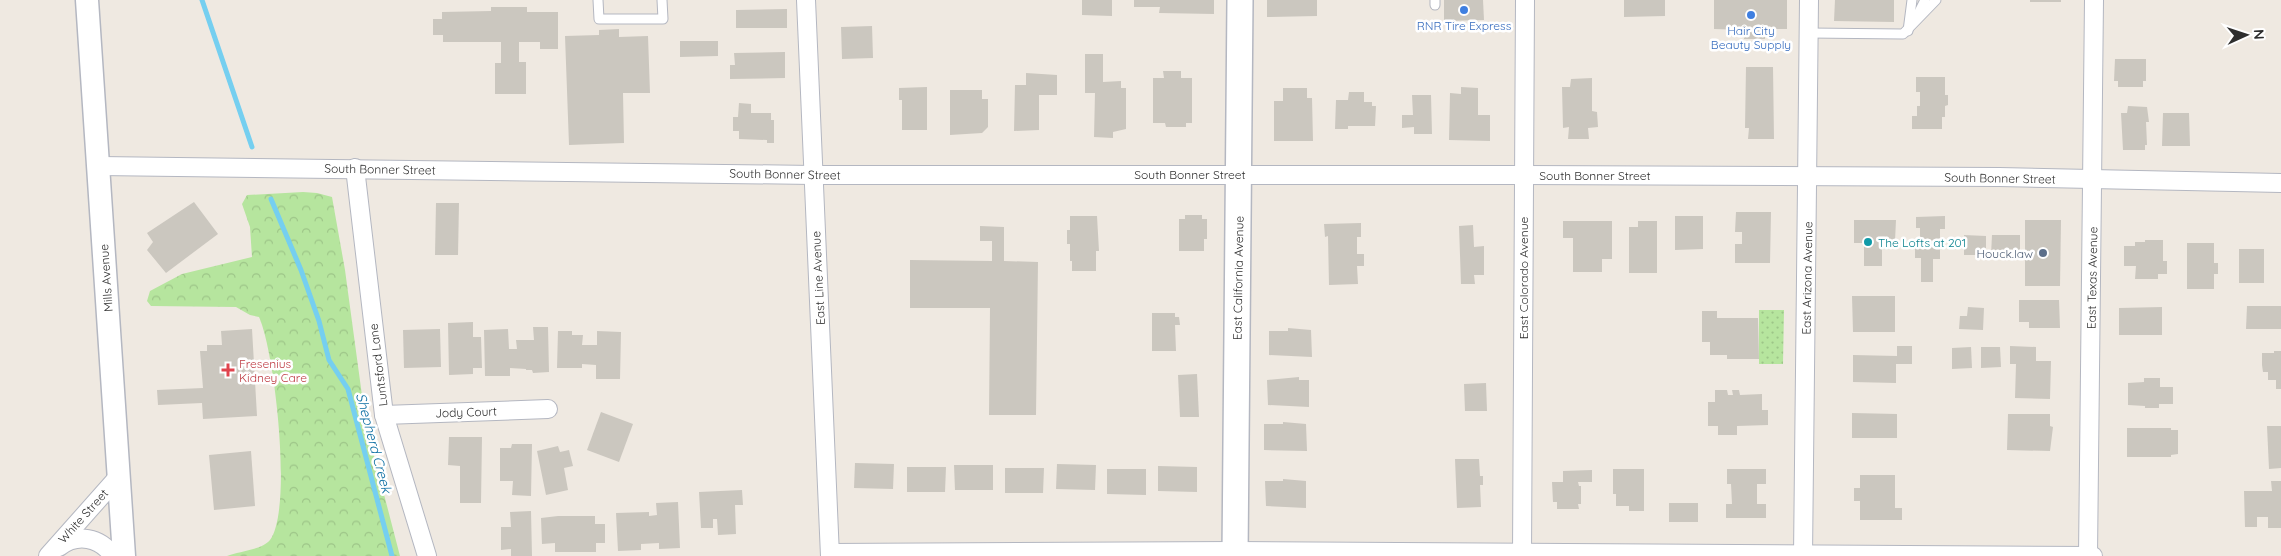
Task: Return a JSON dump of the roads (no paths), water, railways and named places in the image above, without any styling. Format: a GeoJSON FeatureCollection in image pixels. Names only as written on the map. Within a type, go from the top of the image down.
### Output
{"type":"FeatureCollection","features":[{"type":"Feature","properties":{"kind":"main road","name":"East California Avenue"},"geometry":{"type":"LineString","coordinates":[[1235,553],[1240,0]]}},
{"type":"Feature","properties":{"kind":"street","name":"Mills Avenue"},"geometry":{"type":"LineString","coordinates":[[87,0],[124,556]]}},
{"type":"Feature","properties":{"kind":"street","name":"East Line Avenue"},"geometry":{"type":"LineString","coordinates":[[806,0],[830,555]]}},
{"type":"Feature","properties":{"kind":"street","name":"East Colorado Avenue"},"geometry":{"type":"LineString","coordinates":[[1522,555],[1525,0]]}},
{"type":"Feature","properties":{"kind":"street","name":"East Arizona Avenue"},"geometry":{"type":"LineString","coordinates":[[1803,556],[1809,176],[1809,0]]}},
{"type":"Feature","properties":{"kind":"street","name":"East Texas Avenue"},"geometry":{"type":"LineString","coordinates":[[2088,556],[2094,0]]}},
{"type":"Feature","properties":{"kind":"street","name":"South Bonner Street"},"geometry":{"type":"LineString","coordinates":[[99,166],[813,175],[1523,174],[2093,179],[2281,183]]}},
{"type":"Feature","properties":{"kind":"street","name":"Luntsford Lane"},"geometry":{"type":"LineString","coordinates":[[355,168],[384,415],[427,556]]}},
{"type":"Feature","properties":{"kind":"street","name":"Jody Court"},"geometry":{"type":"LineString","coordinates":[[384,415],[548,409]]}},
{"type":"Feature","properties":{"kind":"street","name":"White Street"},"geometry":{"type":"LineString","coordinates":[[49,556],[119,476]]}},
{"type":"Feature","properties":{"kind":"street"},"geometry":{"type":"LineString","coordinates":[[49,556],[70,540],[86,538],[100,543],[113,556]]}},
{"type":"Feature","properties":{"kind":"street"},"geometry":{"type":"LineString","coordinates":[[830,555],[1235,553],[2093,556]]}},
{"type":"Feature","properties":{"kind":"lane"},"geometry":{"type":"LineString","coordinates":[[598,0],[599,20],[663,19],[662,0]]}},
{"type":"Feature","properties":{"kind":"lane"},"geometry":{"type":"LineString","coordinates":[[1908,31],[1912,0]]}},
{"type":"Feature","properties":{"kind":"lane"},"geometry":{"type":"LineString","coordinates":[[1908,31],[1926,0]]}},
{"type":"Feature","properties":{"kind":"lane"},"geometry":{"type":"LineString","coordinates":[[1809,34],[1900,34],[1908,31],[1936,0]]}},
{"type":"Feature","properties":{"kind":"waterway","name":"Shepherd Creek"},"geometry":{"type":"LineString","coordinates":[[202,0],[252,147]]}},
{"type":"Feature","properties":{"kind":"waterway","name":"Shepherd Creek"},"geometry":{"type":"LineString","coordinates":[[271,199],[301,270],[319,321],[329,360],[348,389],[392,556]]}},
{"type":"Feature","properties":{"kind":"place","name":"RNR Tire Express"},"geometry":{"type":"Point","coordinates":[1464,10]}},
{"type":"Feature","properties":{"kind":"place","name":"Hair City Beauty Supply"},"geometry":{"type":"Point","coordinates":[1751,15]}},
{"type":"Feature","properties":{"kind":"place","name":"The Lofts at 201"},"geometry":{"type":"Point","coordinates":[1868,242]}},
{"type":"Feature","properties":{"kind":"place","name":"Houck.law"},"geometry":{"type":"Point","coordinates":[2043,253]}},
{"type":"Feature","properties":{"kind":"place","name":"Fresenius Kidney Care"},"geometry":{"type":"Point","coordinates":[228,370]}}]}
